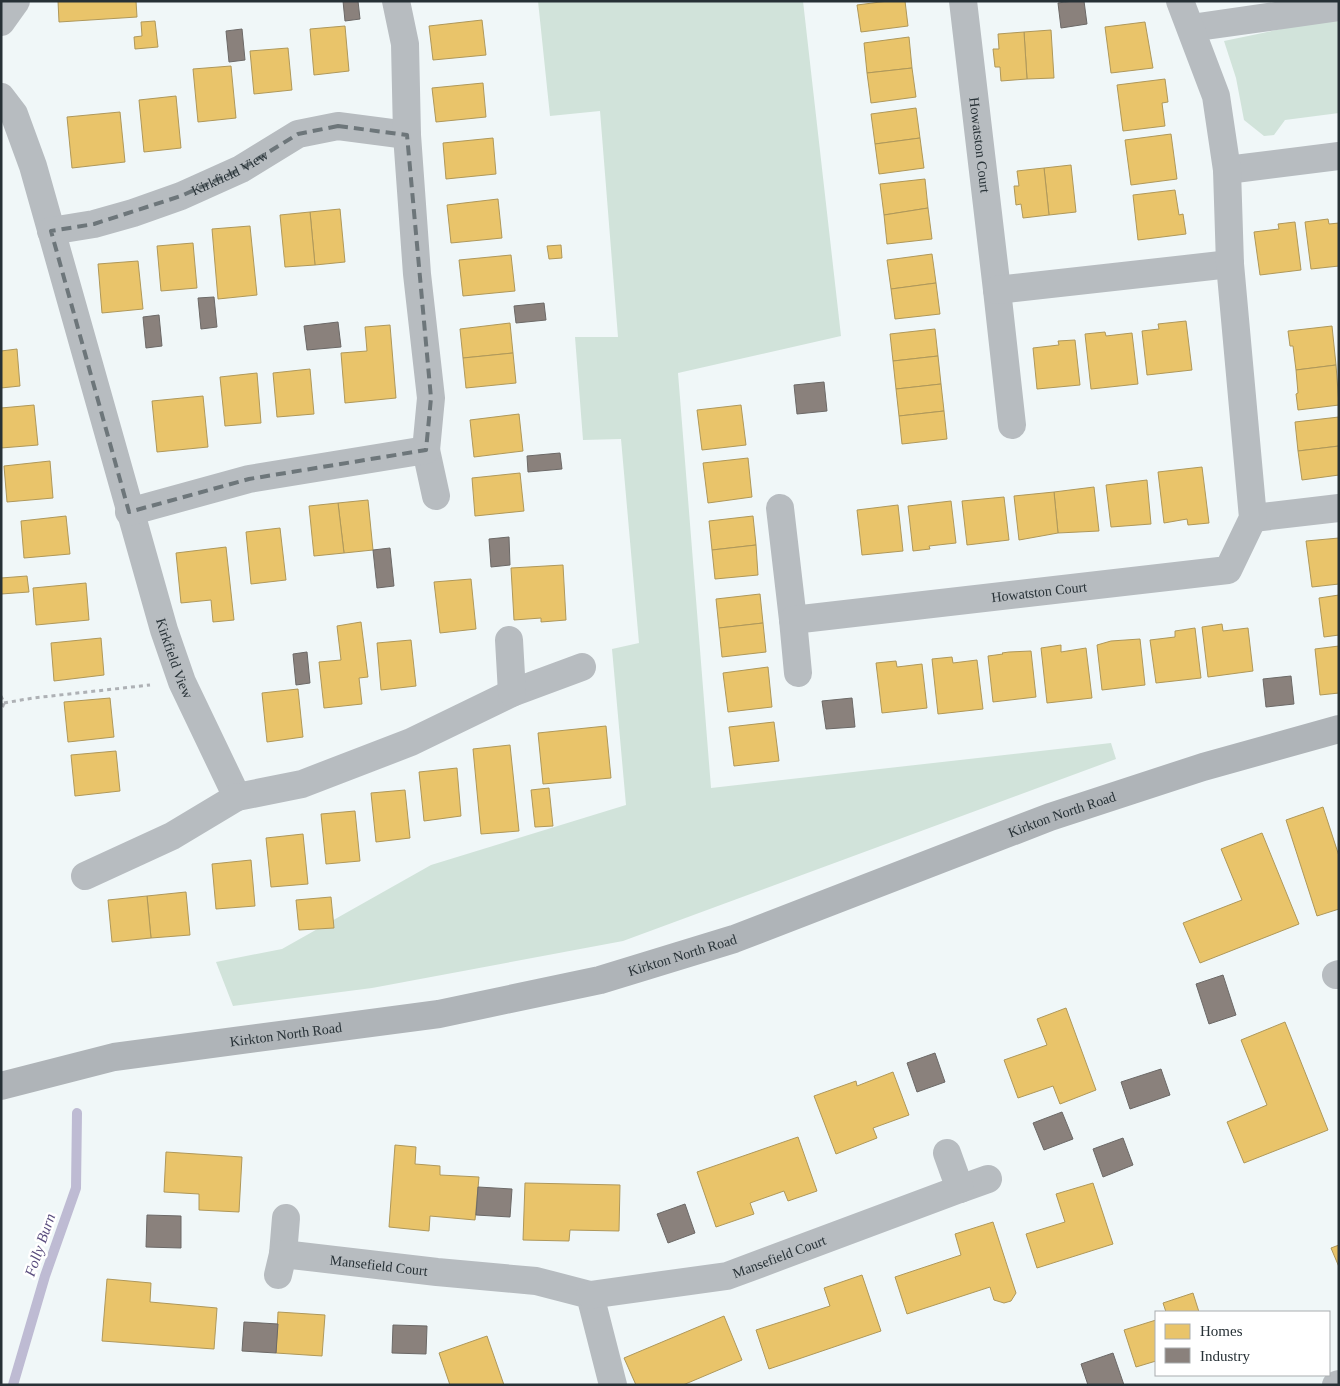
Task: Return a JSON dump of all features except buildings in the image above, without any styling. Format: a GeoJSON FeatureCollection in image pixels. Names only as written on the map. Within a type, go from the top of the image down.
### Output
{"type":"FeatureCollection","features":[{"type":"Feature","properties":{"kind":"main road","name":"Kirkton North Road"},"geometry":{"type":"LineString","coordinates":[[1,1086],[114,1057],[439,1014],[600,980],[734,939],[1050,818],[1203,767],[1339,729]]}},
{"type":"Feature","properties":{"kind":"street"},"geometry":{"type":"LineString","coordinates":[[1,22],[16,1]]}},
{"type":"Feature","properties":{"kind":"street"},"geometry":{"type":"LineString","coordinates":[[396,1],[405,44],[407,135],[417,274],[431,398],[426,450],[436,496]]}},
{"type":"Feature","properties":{"kind":"street","name":"Howatston Court"},"geometry":{"type":"LineString","coordinates":[[964,1],[1012,425]]}},
{"type":"Feature","properties":{"kind":"street"},"geometry":{"type":"LineString","coordinates":[[1180,1],[1216,96],[1227,170],[1230,264],[1253,518],[1339,508]]}},
{"type":"Feature","properties":{"kind":"street"},"geometry":{"type":"LineString","coordinates":[[1191,28],[1339,6]]}},
{"type":"Feature","properties":{"kind":"street","name":"Kirkfield View"},"geometry":{"type":"LineString","coordinates":[[1,97],[14,114],[33,166],[98,393],[129,512],[164,630],[182,682],[237,797]]}},
{"type":"Feature","properties":{"kind":"street","name":"Kirkfield View"},"geometry":{"type":"LineString","coordinates":[[50,230],[94,224],[181,196],[241,168],[298,134],[338,126],[407,135]]}},
{"type":"Feature","properties":{"kind":"street"},"geometry":{"type":"LineString","coordinates":[[1227,170],[1339,156]]}},
{"type":"Feature","properties":{"kind":"street"},"geometry":{"type":"LineString","coordinates":[[998,290],[1230,264]]}},
{"type":"Feature","properties":{"kind":"street"},"geometry":{"type":"LineString","coordinates":[[129,512],[249,479],[426,450]]}},
{"type":"Feature","properties":{"kind":"street"},"geometry":{"type":"LineString","coordinates":[[780,508],[798,673]]}},
{"type":"Feature","properties":{"kind":"street","name":"Howatston Court"},"geometry":{"type":"LineString","coordinates":[[793,620],[1228,570],[1253,518]]}},
{"type":"Feature","properties":{"kind":"street"},"geometry":{"type":"LineString","coordinates":[[509,640],[512,693]]}},
{"type":"Feature","properties":{"kind":"street"},"geometry":{"type":"LineString","coordinates":[[85,876],[172,836],[237,797],[302,784],[411,742],[512,693],[582,667]]}},
{"type":"Feature","properties":{"kind":"street"},"geometry":{"type":"LineString","coordinates":[[948,1153],[960,1189]]}},
{"type":"Feature","properties":{"kind":"street","name":"Mansefield Court"},"geometry":{"type":"LineString","coordinates":[[286,1218],[281,1265],[536,1281],[590,1294],[727,1276],[988,1178]]}},
{"type":"Feature","properties":{"kind":"street"},"geometry":{"type":"LineString","coordinates":[[590,1294],[613,1385]]}},
{"type":"Feature","properties":{"kind":"path"},"geometry":{"type":"LineString","coordinates":[[4,703],[33,698],[182,682]]}},
{"type":"Feature","properties":{"kind":"path"},"geometry":{"type":"LineString","coordinates":[[1,696],[4,703],[1,711]]}},
{"type":"Feature","properties":{"kind":"highlighted area"},"geometry":{"type":"Polygon","coordinates":[[[338,126],[407,135],[431,398],[426,450],[249,479],[129,512],[51,231],[94,224],[181,196],[241,169],[298,134],[338,126]]]}},
{"type":"Feature","properties":{"kind":"green space"},"geometry":{"type":"Polygon","coordinates":[[[538,1],[803,1],[841,336],[678,373],[711,788],[1111,743],[1116,759],[623,941],[372,988],[233,1006],[216,962],[282,949],[431,865],[626,805],[612,649],[639,643],[621,439],[583,440],[575,337],[618,337],[600,111],[550,116],[538,1]]]}},
{"type":"Feature","properties":{"kind":"green space"},"geometry":{"type":"Polygon","coordinates":[[[1339,19],[1339,113],[1285,120],[1274,135],[1264,136],[1244,120],[1236,78],[1224,41],[1339,19]]]}},
{"type":"Feature","properties":{"kind":"waterway","name":"Folly Burn"},"geometry":{"type":"LineString","coordinates":[[13,1385],[45,1276],[76,1188],[77,1113]]}}]}
